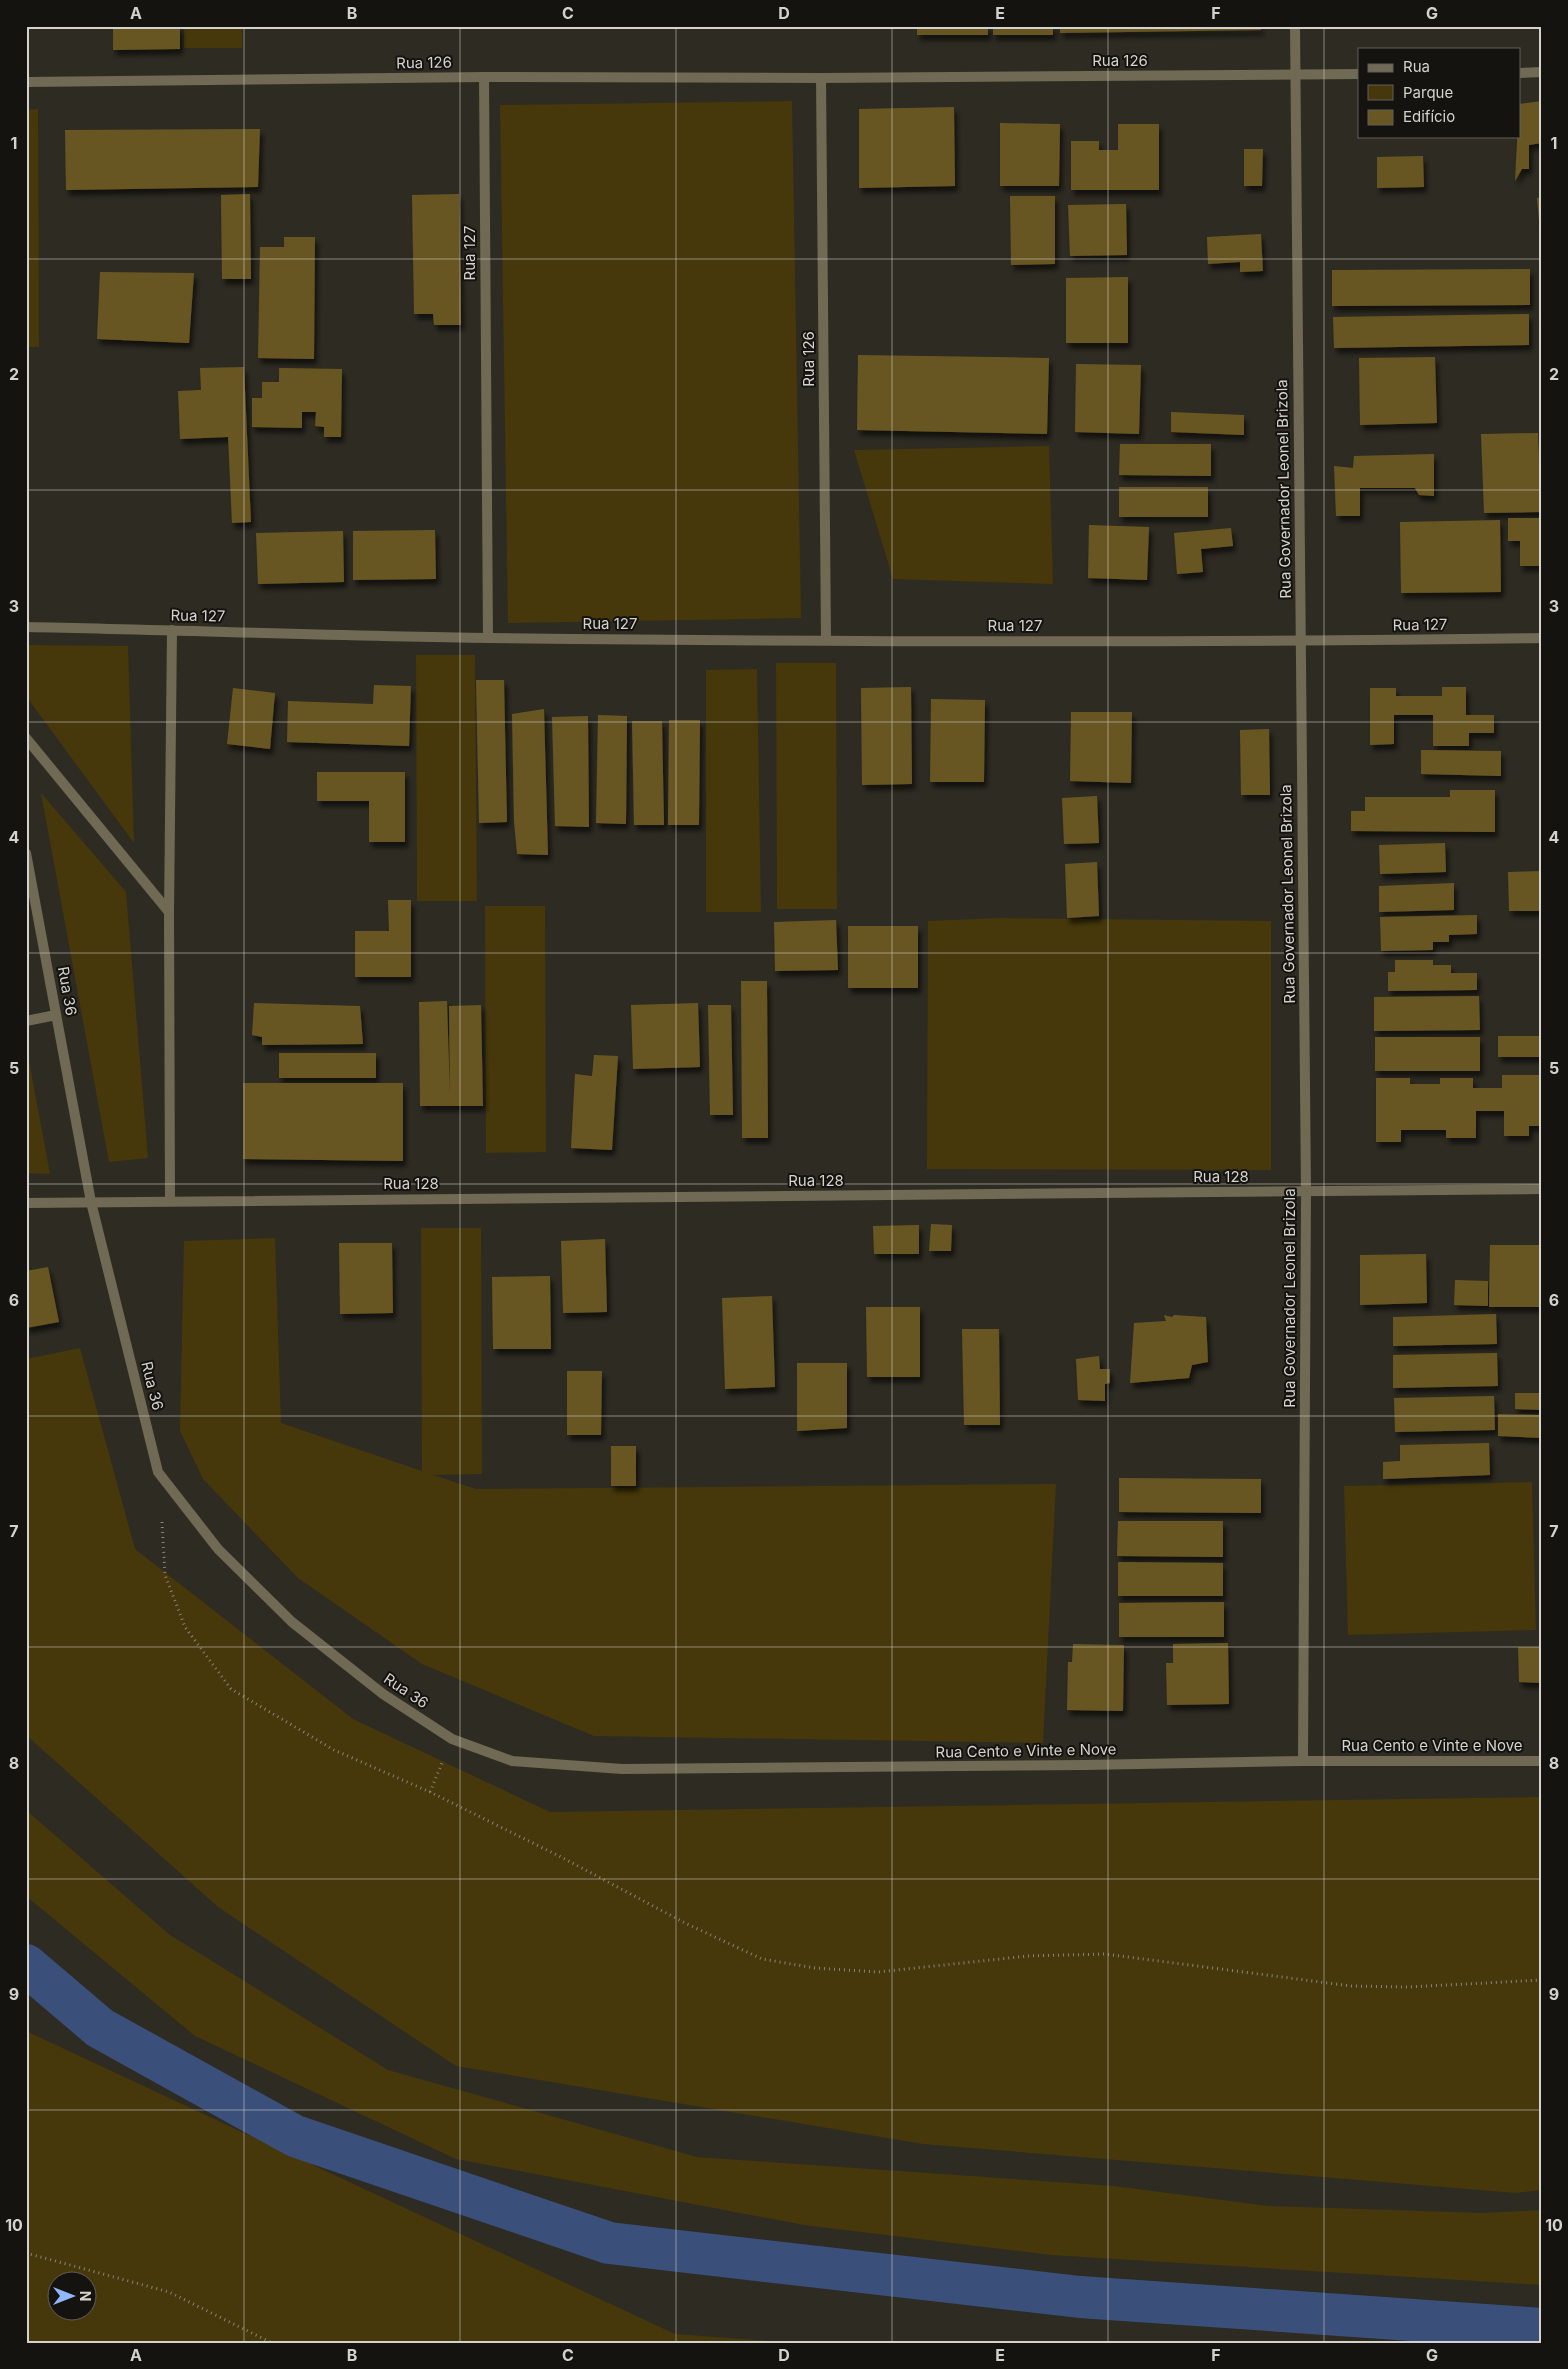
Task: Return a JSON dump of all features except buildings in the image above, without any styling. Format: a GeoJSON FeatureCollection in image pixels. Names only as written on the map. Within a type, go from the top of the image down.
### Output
{"type":"FeatureCollection","features":[{"type":"Feature","properties":{"kind":"street","name":"Rua Governador Leonel Brizola"},"geometry":{"type":"LineString","coordinates":[[1295,26],[1306,1192],[1303,1761]]}},
{"type":"Feature","properties":{"kind":"street"},"geometry":{"type":"LineString","coordinates":[[1520,73],[1542,72]]}},
{"type":"Feature","properties":{"kind":"street","name":"Rua 126"},"geometry":{"type":"LineString","coordinates":[[26,82],[484,77],[822,78],[1358,74]]}},
{"type":"Feature","properties":{"kind":"street","name":"Rua 127"},"geometry":{"type":"LineString","coordinates":[[484,77],[488,638]]}},
{"type":"Feature","properties":{"kind":"street","name":"Rua 126"},"geometry":{"type":"LineString","coordinates":[[822,78],[826,640]]}},
{"type":"Feature","properties":{"kind":"street","name":"Rua 127"},"geometry":{"type":"LineString","coordinates":[[26,627],[488,638],[1301,641],[1542,638]]}},
{"type":"Feature","properties":{"kind":"street"},"geometry":{"type":"LineString","coordinates":[[170,1200],[169,912],[172,630]]}},
{"type":"Feature","properties":{"kind":"street"},"geometry":{"type":"LineString","coordinates":[[26,738],[169,912]]}},
{"type":"Feature","properties":{"kind":"street","name":"Rua 36"},"geometry":{"type":"LineString","coordinates":[[26,853],[91,1202],[158,1472],[218,1550],[292,1622],[383,1694],[452,1739],[512,1761]]}},
{"type":"Feature","properties":{"kind":"street"},"geometry":{"type":"LineString","coordinates":[[26,1020],[56,1015]]}},
{"type":"Feature","properties":{"kind":"street","name":"Rua 128"},"geometry":{"type":"LineString","coordinates":[[26,1203],[170,1200],[1542,1189]]}},
{"type":"Feature","properties":{"kind":"street","name":"Rua Cento e Vinte e Nove"},"geometry":{"type":"LineString","coordinates":[[512,1761],[622,1769],[1065,1766],[1303,1761],[1542,1761]]}},
{"type":"Feature","properties":{"kind":"path"},"geometry":{"type":"LineString","coordinates":[[161,1518],[166,1574],[185,1627],[231,1689],[334,1750],[430,1792],[563,1858],[685,1924],[762,1959],[815,1968],[878,1972],[1028,1956],[1106,1954],[1351,1986],[1408,1988],[1542,1980]]}},
{"type":"Feature","properties":{"kind":"path"},"geometry":{"type":"LineString","coordinates":[[26,2253],[169,2292],[272,2343]]}},
{"type":"Feature","properties":{"kind":"green space"},"geometry":{"type":"Polygon","coordinates":[[[184,26],[242,26],[242,48],[184,48],[184,26]]]}},
{"type":"Feature","properties":{"kind":"green space"},"geometry":{"type":"Polygon","coordinates":[[[792,101],[801,618],[508,623],[500,105],[792,101]]]}},
{"type":"Feature","properties":{"kind":"green space"},"geometry":{"type":"Polygon","coordinates":[[[38,109],[39,347],[26,347],[26,110],[38,109]]]}},
{"type":"Feature","properties":{"kind":"green space"},"geometry":{"type":"Polygon","coordinates":[[[1049,446],[1053,584],[893,579],[854,450],[1049,446]]]}},
{"type":"Feature","properties":{"kind":"green space"},"geometry":{"type":"Polygon","coordinates":[[[26,645],[128,646],[134,843],[26,696],[26,645]]]}},
{"type":"Feature","properties":{"kind":"green space"},"geometry":{"type":"Polygon","coordinates":[[[416,655],[475,655],[477,901],[417,901],[416,655]]]}},
{"type":"Feature","properties":{"kind":"green space"},"geometry":{"type":"Polygon","coordinates":[[[776,663],[836,663],[837,909],[777,909],[776,663]]]}},
{"type":"Feature","properties":{"kind":"green space"},"geometry":{"type":"Polygon","coordinates":[[[757,669],[761,912],[706,912],[706,670],[757,669]]]}},
{"type":"Feature","properties":{"kind":"green space"},"geometry":{"type":"Polygon","coordinates":[[[41,793],[126,892],[148,1158],[109,1162],[41,793]]]}},
{"type":"Feature","properties":{"kind":"green space"},"geometry":{"type":"Polygon","coordinates":[[[485,906],[545,906],[546,1152],[486,1153],[485,906]]]}},
{"type":"Feature","properties":{"kind":"green space"},"geometry":{"type":"Polygon","coordinates":[[[999,918],[1271,921],[1271,1170],[927,1169],[928,921],[999,918]]]}},
{"type":"Feature","properties":{"kind":"green space"},"geometry":{"type":"Polygon","coordinates":[[[29,1061],[50,1174],[26,1173],[26,1062],[29,1061]]]}},
{"type":"Feature","properties":{"kind":"green space"},"geometry":{"type":"Polygon","coordinates":[[[421,1228],[481,1228],[482,1474],[433,1475],[476,1489],[1056,1484],[1043,1743],[594,1736],[422,1664],[298,1578],[203,1479],[180,1431],[184,1241],[275,1238],[281,1423],[422,1471],[421,1228]]]}},
{"type":"Feature","properties":{"kind":"green space"},"geometry":{"type":"Polygon","coordinates":[[[80,1348],[135,1549],[353,1719],[550,1812],[1542,1797],[1542,2190],[1516,2193],[923,2144],[456,2066],[218,1907],[26,1735],[26,1359],[80,1348]]]}},
{"type":"Feature","properties":{"kind":"green space"},"geometry":{"type":"Polygon","coordinates":[[[1532,1482],[1536,1630],[1348,1635],[1344,1486],[1532,1482]]]}},
{"type":"Feature","properties":{"kind":"green space"},"geometry":{"type":"Polygon","coordinates":[[[26,1810],[170,1935],[388,2070],[697,2157],[1114,2186],[1269,2206],[1483,2213],[1542,2210],[1542,2285],[1051,2255],[804,2225],[456,2159],[195,2036],[26,1896],[26,1810]]]}},
{"type":"Feature","properties":{"kind":"green space"},"geometry":{"type":"Polygon","coordinates":[[[26,2031],[675,2334],[796,2343],[26,2343],[26,2031]]]}},
{"type":"Feature","properties":{"kind":"waterway"},"geometry":{"type":"LineString","coordinates":[[26,1965],[100,2028],[295,2136],[609,2243],[1080,2297],[1542,2329]]}}]}
